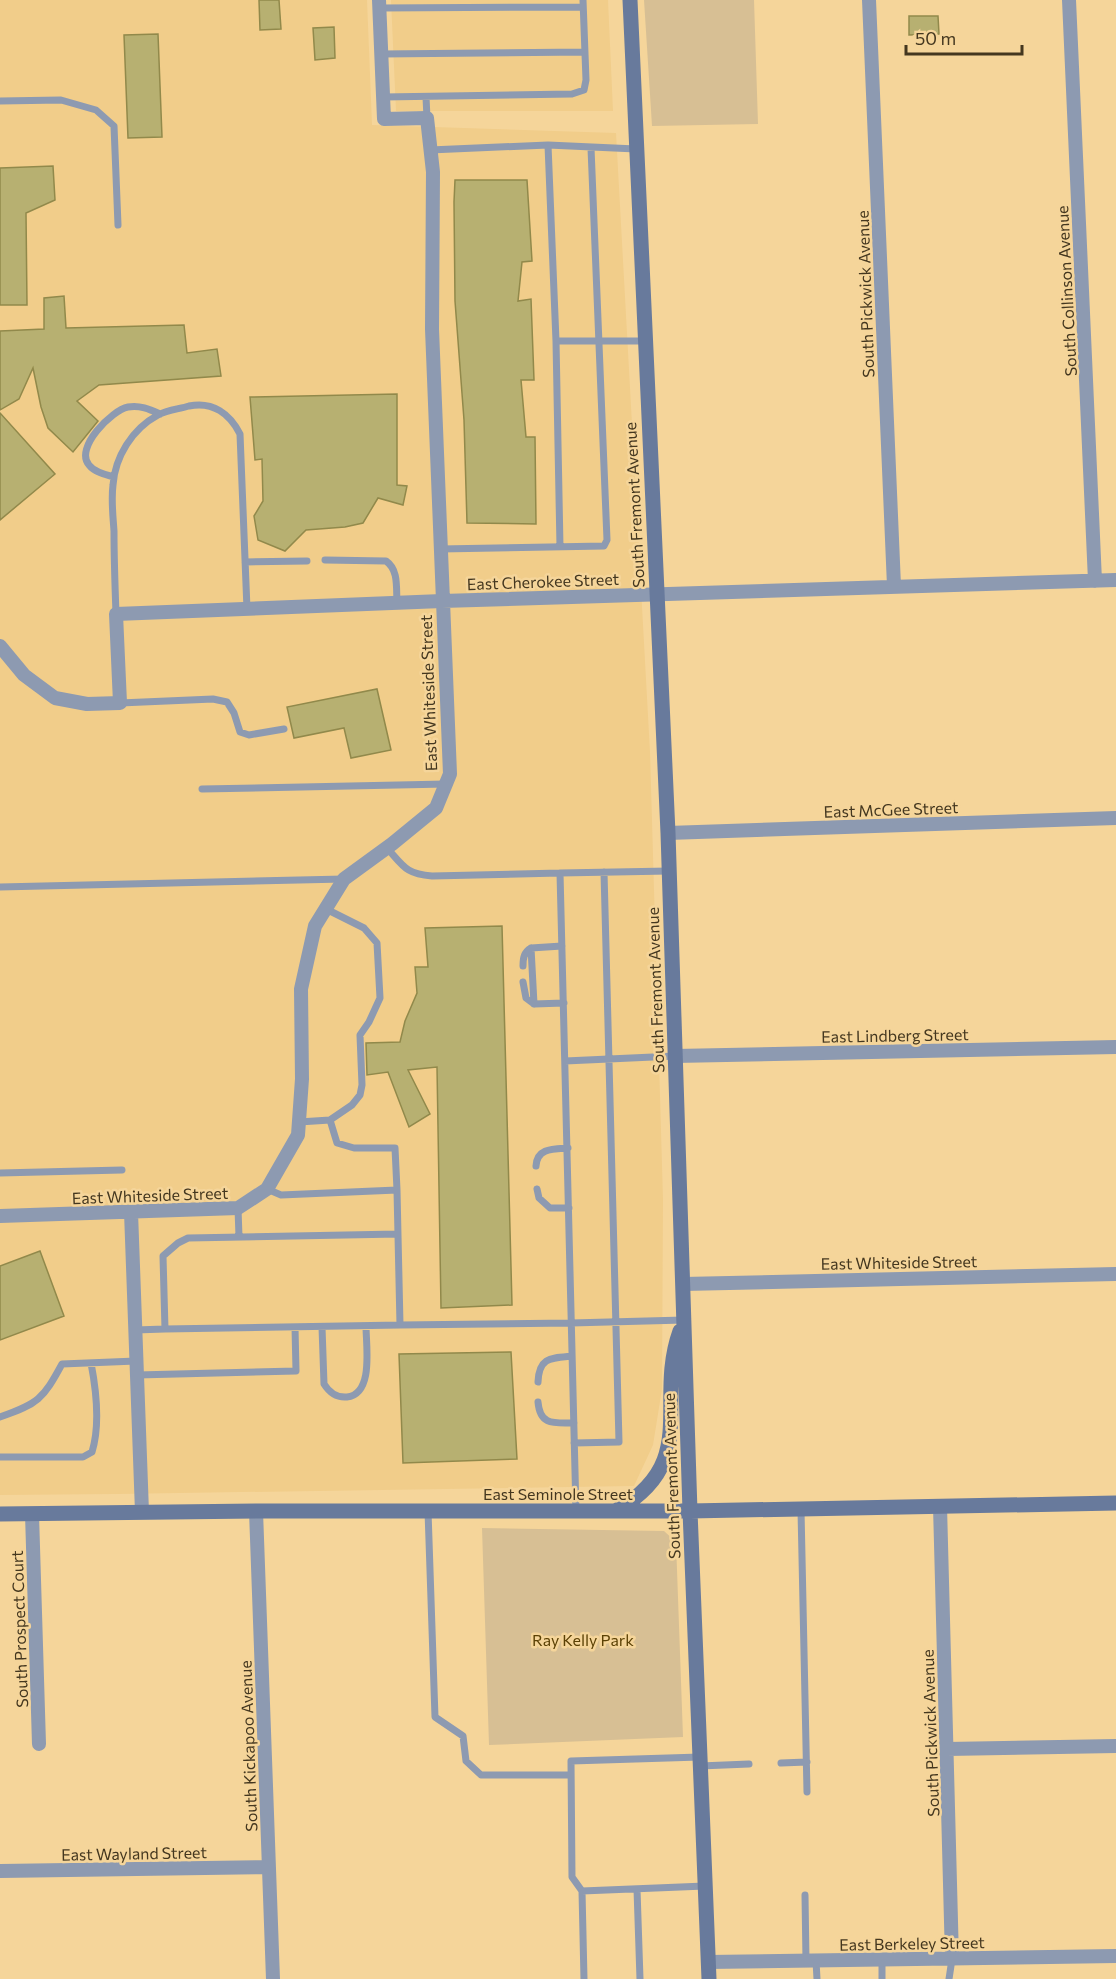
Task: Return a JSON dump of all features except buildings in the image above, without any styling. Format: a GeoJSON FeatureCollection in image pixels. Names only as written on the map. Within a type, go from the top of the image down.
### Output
{"type":"FeatureCollection","features":[{"type":"Feature","properties":{"kind":"main road","name":"South Fremont Avenue"},"geometry":{"type":"LineString","coordinates":[[630,0],[668,833],[690,1511],[709,1979]]}},
{"type":"Feature","properties":{"kind":"main road"},"geometry":{"type":"LineString","coordinates":[[616,1511],[642,1493],[664,1463],[670,1435],[675,1346],[684,1320]]}},
{"type":"Feature","properties":{"kind":"main road","name":"East Seminole Street"},"geometry":{"type":"LineString","coordinates":[[0,1514],[801,1510],[1116,1503]]}},
{"type":"Feature","properties":{"kind":"street","name":"South Pickwick Avenue"},"geometry":{"type":"LineString","coordinates":[[869,0],[894,586]]}},
{"type":"Feature","properties":{"kind":"street","name":"South Collinson Avenue"},"geometry":{"type":"LineString","coordinates":[[1069,0],[1095,581]]}},
{"type":"Feature","properties":{"kind":"street"},"geometry":{"type":"LineString","coordinates":[[379,4],[384,119],[427,118]]}},
{"type":"Feature","properties":{"kind":"street","name":"East Whiteside Street"},"geometry":{"type":"LineString","coordinates":[[0,1216],[238,1208],[267,1190],[298,1135],[302,1079],[301,989],[315,926],[344,879],[436,808],[450,774],[432,329],[434,172],[427,118]]}},
{"type":"Feature","properties":{"kind":"street","name":"East Cherokee Street"},"geometry":{"type":"LineString","coordinates":[[116,614],[442,601],[1116,580]]}},
{"type":"Feature","properties":{"kind":"street"},"geometry":{"type":"LineString","coordinates":[[0,646],[24,675],[55,698],[87,704],[120,703],[116,614]]}},
{"type":"Feature","properties":{"kind":"street","name":"East McGee Street"},"geometry":{"type":"LineString","coordinates":[[668,833],[1116,818]]}},
{"type":"Feature","properties":{"kind":"street","name":"East Lindberg Street"},"geometry":{"type":"LineString","coordinates":[[675,1056],[1116,1047]]}},
{"type":"Feature","properties":{"kind":"street"},"geometry":{"type":"LineString","coordinates":[[131,1212],[142,1512]]}},
{"type":"Feature","properties":{"kind":"street","name":"East Whiteside Street"},"geometry":{"type":"LineString","coordinates":[[683,1284],[1116,1274]]}},
{"type":"Feature","properties":{"kind":"street","name":"South Pickwick Avenue"},"geometry":{"type":"LineString","coordinates":[[940,1506],[952,1959]]}},
{"type":"Feature","properties":{"kind":"street","name":"South Kickapoo Avenue"},"geometry":{"type":"LineString","coordinates":[[256,1511],[273,1979]]}},
{"type":"Feature","properties":{"kind":"street","name":"South Prospect Court"},"geometry":{"type":"LineString","coordinates":[[32,1514],[39,1743]]}},
{"type":"Feature","properties":{"kind":"street"},"geometry":{"type":"LineString","coordinates":[[947,1749],[1116,1746]]}},
{"type":"Feature","properties":{"kind":"street","name":"East Wayland Street"},"geometry":{"type":"LineString","coordinates":[[0,1872],[269,1868]]}},
{"type":"Feature","properties":{"kind":"street","name":"East Berkeley Street"},"geometry":{"type":"LineString","coordinates":[[708,1962],[1116,1956]]}},
{"type":"Feature","properties":{"kind":"lane"},"geometry":{"type":"LineString","coordinates":[[379,4],[583,4],[586,80],[584,90],[572,94],[383,98]]}},
{"type":"Feature","properties":{"kind":"lane"},"geometry":{"type":"LineString","coordinates":[[381,54],[585,52]]}},
{"type":"Feature","properties":{"kind":"lane"},"geometry":{"type":"LineString","coordinates":[[426,97],[427,118]]}},
{"type":"Feature","properties":{"kind":"lane"},"geometry":{"type":"LineString","coordinates":[[0,101],[61,100],[96,110],[114,126],[118,225]]}},
{"type":"Feature","properties":{"kind":"lane"},"geometry":{"type":"LineString","coordinates":[[430,150],[548,145],[636,149]]}},
{"type":"Feature","properties":{"kind":"lane"},"geometry":{"type":"LineString","coordinates":[[548,145],[556,341],[560,547]]}},
{"type":"Feature","properties":{"kind":"lane"},"geometry":{"type":"LineString","coordinates":[[440,549],[604,546],[607,540],[591,148]]}},
{"type":"Feature","properties":{"kind":"lane"},"geometry":{"type":"LineString","coordinates":[[556,341],[645,340]]}},
{"type":"Feature","properties":{"kind":"lane"},"geometry":{"type":"LineString","coordinates":[[116,614],[113,498],[116,465],[128,441],[141,426],[160,414],[192,405],[206,405],[219,409],[234,422],[240,434],[247,609]]}},
{"type":"Feature","properties":{"kind":"lane"},"geometry":{"type":"LineString","coordinates":[[114,477],[98,472],[88,465],[84,455],[87,444],[111,416],[127,407],[144,406],[160,414]]}},
{"type":"Feature","properties":{"kind":"lane"},"geometry":{"type":"LineString","coordinates":[[325,560],[386,561],[393,565],[397,603]]}},
{"type":"Feature","properties":{"kind":"lane"},"geometry":{"type":"LineString","coordinates":[[245,562],[307,561]]}},
{"type":"Feature","properties":{"kind":"lane"},"geometry":{"type":"LineString","coordinates":[[120,703],[213,699],[227,702],[234,713],[240,732],[249,735],[284,729]]}},
{"type":"Feature","properties":{"kind":"lane"},"geometry":{"type":"LineString","coordinates":[[202,789],[446,784]]}},
{"type":"Feature","properties":{"kind":"lane"},"geometry":{"type":"LineString","coordinates":[[387,848],[405,868],[416,875],[669,871]]}},
{"type":"Feature","properties":{"kind":"lane"},"geometry":{"type":"LineString","coordinates":[[574,1443],[619,1442],[604,872]]}},
{"type":"Feature","properties":{"kind":"lane"},"geometry":{"type":"LineString","coordinates":[[561,873],[576,1510]]}},
{"type":"Feature","properties":{"kind":"lane"},"geometry":{"type":"LineString","coordinates":[[0,887],[344,879]]}},
{"type":"Feature","properties":{"kind":"lane"},"geometry":{"type":"LineString","coordinates":[[299,1122],[330,1120],[352,1105],[360,1095],[362,1085],[360,1035],[380,998],[377,943],[364,928],[326,909]]}},
{"type":"Feature","properties":{"kind":"lane"},"geometry":{"type":"LineString","coordinates":[[523,966],[526,951],[531,948],[562,946]]}},
{"type":"Feature","properties":{"kind":"lane"},"geometry":{"type":"LineString","coordinates":[[531,948],[534,1004]]}},
{"type":"Feature","properties":{"kind":"lane"},"geometry":{"type":"LineString","coordinates":[[523,982],[526,998],[534,1004],[564,1003]]}},
{"type":"Feature","properties":{"kind":"lane"},"geometry":{"type":"LineString","coordinates":[[565,1061],[675,1056]]}},
{"type":"Feature","properties":{"kind":"lane"},"geometry":{"type":"LineString","coordinates":[[330,1120],[337,1143],[354,1148],[395,1148],[400,1325]]}},
{"type":"Feature","properties":{"kind":"lane"},"geometry":{"type":"LineString","coordinates":[[536,1166],[540,1153],[568,1148]]}},
{"type":"Feature","properties":{"kind":"lane"},"geometry":{"type":"LineString","coordinates":[[0,1173],[122,1170]]}},
{"type":"Feature","properties":{"kind":"lane"},"geometry":{"type":"LineString","coordinates":[[537,1189],[538,1198],[550,1208],[568,1208]]}},
{"type":"Feature","properties":{"kind":"lane"},"geometry":{"type":"LineString","coordinates":[[267,1190],[281,1195],[397,1190]]}},
{"type":"Feature","properties":{"kind":"lane"},"geometry":{"type":"LineString","coordinates":[[238,1208],[239,1237]]}},
{"type":"Feature","properties":{"kind":"lane"},"geometry":{"type":"LineString","coordinates":[[165,1329],[163,1256],[188,1238],[398,1234]]}},
{"type":"Feature","properties":{"kind":"lane"},"geometry":{"type":"LineString","coordinates":[[135,1330],[684,1320]]}},
{"type":"Feature","properties":{"kind":"lane"},"geometry":{"type":"LineString","coordinates":[[322,1327],[324,1384],[328,1391],[336,1396],[345,1397],[355,1395],[362,1388],[365,1380],[366,1326]]}},
{"type":"Feature","properties":{"kind":"lane"},"geometry":{"type":"LineString","coordinates":[[0,1417],[25,1408],[41,1398],[62,1364],[91,1363],[136,1368],[296,1371],[296,1327]]}},
{"type":"Feature","properties":{"kind":"lane"},"geometry":{"type":"LineString","coordinates":[[538,1382],[538,1371],[549,1358],[572,1356]]}},
{"type":"Feature","properties":{"kind":"lane"},"geometry":{"type":"LineString","coordinates":[[0,1457],[82,1457],[92,1452],[96,1440],[95,1384],[91,1363]]}},
{"type":"Feature","properties":{"kind":"lane"},"geometry":{"type":"LineString","coordinates":[[538,1402],[539,1412],[543,1419],[552,1423],[574,1423]]}},
{"type":"Feature","properties":{"kind":"lane"},"geometry":{"type":"LineString","coordinates":[[801,1510],[807,1792]]}},
{"type":"Feature","properties":{"kind":"lane"},"geometry":{"type":"LineString","coordinates":[[428,1511],[435,1717],[463,1736],[466,1761],[481,1775],[571,1775]]}},
{"type":"Feature","properties":{"kind":"lane"},"geometry":{"type":"LineString","coordinates":[[584,1979],[582,1891],[572,1877],[571,1761],[700,1761],[749,1764]]}},
{"type":"Feature","properties":{"kind":"lane"},"geometry":{"type":"LineString","coordinates":[[781,1763],[807,1761]]}},
{"type":"Feature","properties":{"kind":"lane"},"geometry":{"type":"LineString","coordinates":[[582,1891],[705,1886]]}},
{"type":"Feature","properties":{"kind":"lane"},"geometry":{"type":"LineString","coordinates":[[637,1889],[640,1979]]}},
{"type":"Feature","properties":{"kind":"lane"},"geometry":{"type":"LineString","coordinates":[[805,1895],[811,1961],[817,1979]]}},
{"type":"Feature","properties":{"kind":"lane"},"geometry":{"type":"LineString","coordinates":[[950,1979],[952,1959]]}},
{"type":"Feature","properties":{"kind":"lane"},"geometry":{"type":"LineString","coordinates":[[882,1960],[882,1979]]}},
{"type":"Feature","properties":{"kind":"shaded area"},"geometry":{"type":"Polygon","coordinates":[[[0,0],[367,0],[372,125],[616,133],[650,752],[663,1199],[662,1389],[653,1445],[634,1486],[0,1495],[0,0]]]}},
{"type":"Feature","properties":{"kind":"shaded area"},"geometry":{"type":"Polygon","coordinates":[[[391,0],[608,0],[613,111],[396,111],[391,0]]]}},
{"type":"Feature","properties":{"kind":"green space"},"geometry":{"type":"Polygon","coordinates":[[[644,0],[754,0],[758,124],[652,126],[644,0]]]}},
{"type":"Feature","properties":{"kind":"green space","name":"Ray Kelly Park"},"geometry":{"type":"Polygon","coordinates":[[[482,1528],[664,1531],[676,1542],[683,1737],[489,1745],[482,1528]]]}}]}
